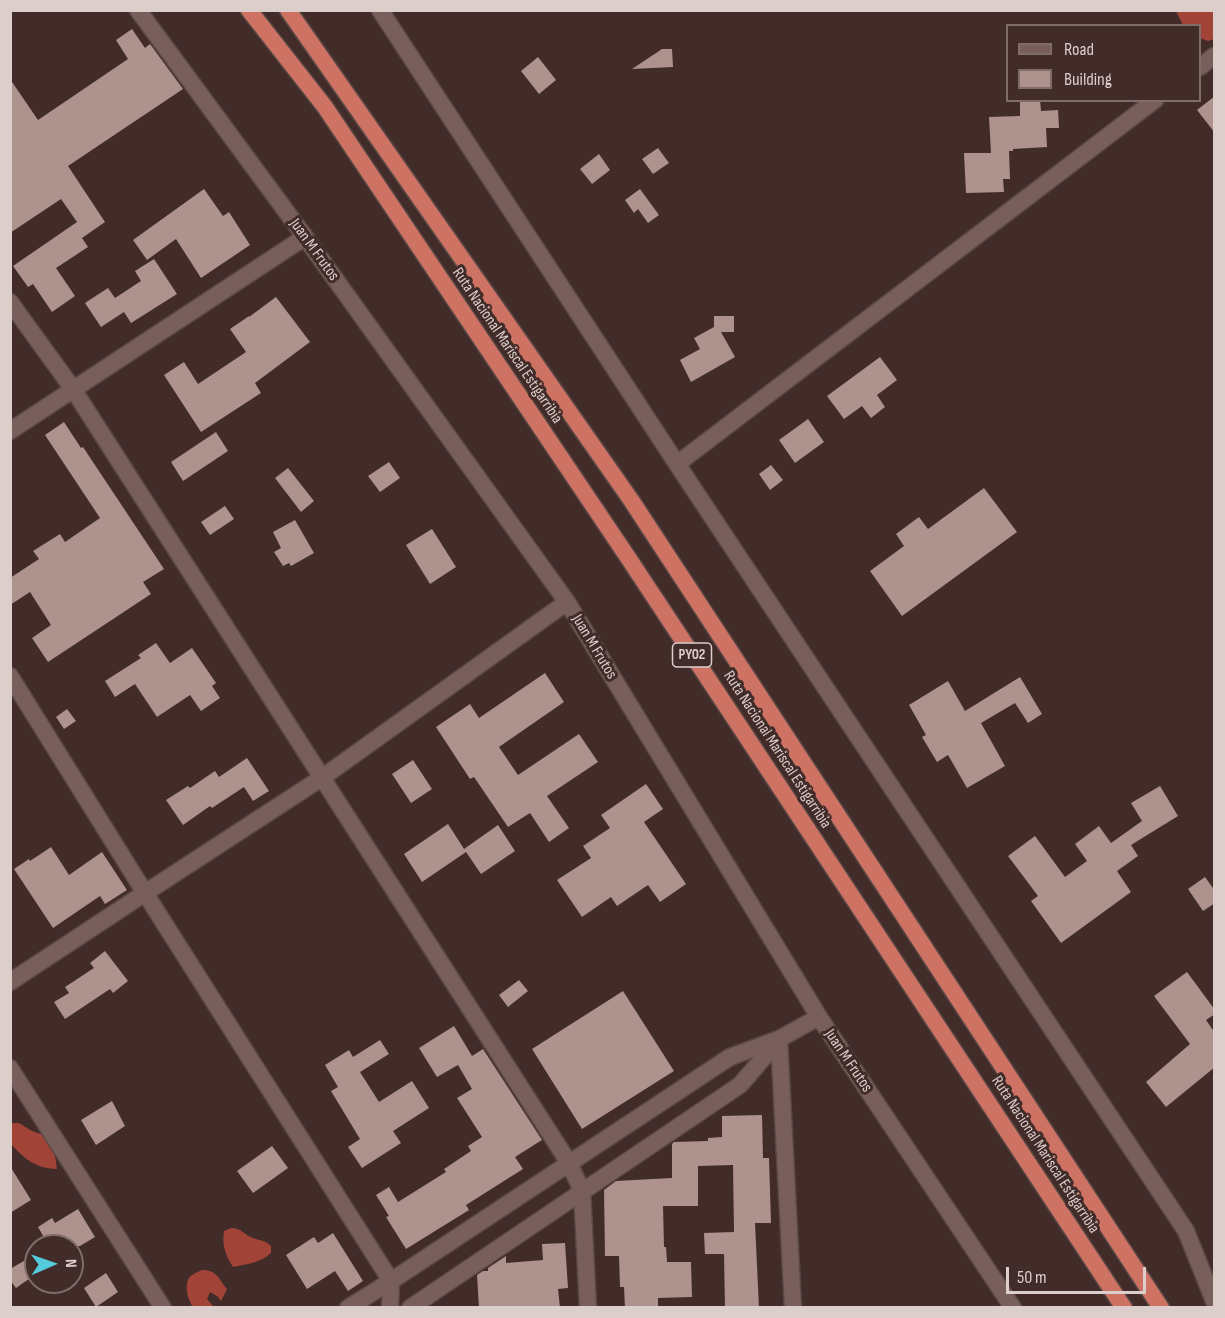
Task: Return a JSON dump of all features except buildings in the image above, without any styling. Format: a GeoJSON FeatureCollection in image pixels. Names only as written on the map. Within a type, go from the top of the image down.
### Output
{"type":"FeatureCollection","features":[{"type":"Feature","properties":{"kind":"highway","name":"Ruta Nacional Mariscal Estigarribia"},"geometry":{"type":"LineString","coordinates":[[249,10],[338,127],[628,559],[1124,1308]]}},
{"type":"Feature","properties":{"kind":"highway","name":"Ruta Nacional Mariscal Estigarribia"},"geometry":{"type":"LineString","coordinates":[[288,10],[630,500],[1161,1308]]}},
{"type":"Feature","properties":{"kind":"street","name":"Juan M Frutos"},"geometry":{"type":"LineString","coordinates":[[138,10],[305,237],[567,602],[819,1017],[1013,1308]]}},
{"type":"Feature","properties":{"kind":"street"},"geometry":{"type":"LineString","coordinates":[[380,10],[677,464],[1186,1231],[1215,1301]]}},
{"type":"Feature","properties":{"kind":"street"},"geometry":{"type":"LineString","coordinates":[[1201,66],[1215,56]]}},
{"type":"Feature","properties":{"kind":"street"},"geometry":{"type":"LineString","coordinates":[[677,464],[1152,102]]}},
{"type":"Feature","properties":{"kind":"street"},"geometry":{"type":"LineString","coordinates":[[10,431],[305,237]]}},
{"type":"Feature","properties":{"kind":"street"},"geometry":{"type":"LineString","coordinates":[[10,302],[73,389],[569,1163],[582,1191],[588,1308]]}},
{"type":"Feature","properties":{"kind":"street"},"geometry":{"type":"LineString","coordinates":[[10,982],[323,777],[567,602]]}},
{"type":"Feature","properties":{"kind":"street"},"geometry":{"type":"LineString","coordinates":[[10,676],[391,1281],[390,1308]]}},
{"type":"Feature","properties":{"kind":"street"},"geometry":{"type":"LineString","coordinates":[[348,1308],[730,1057],[779,1039],[819,1017]]}},
{"type":"Feature","properties":{"kind":"street"},"geometry":{"type":"LineString","coordinates":[[410,1308],[740,1085],[779,1039]]}},
{"type":"Feature","properties":{"kind":"street"},"geometry":{"type":"LineString","coordinates":[[779,1039],[793,1308]]}},
{"type":"Feature","properties":{"kind":"street"},"geometry":{"type":"LineString","coordinates":[[10,1068],[163,1308]]}},
{"type":"Feature","properties":{"kind":"shaded area"},"geometry":{"type":"Polygon","coordinates":[[[1176,11],[1214,11],[1214,39],[1208,41],[1201,38],[1201,24],[1182,24],[1176,11]]]}},
{"type":"Feature","properties":{"kind":"shaded area"},"geometry":{"type":"Polygon","coordinates":[[[11,1123],[19,1123],[46,1136],[54,1149],[57,1169],[37,1165],[16,1150],[11,1144],[11,1123]]]}},
{"type":"Feature","properties":{"kind":"shaded area"},"geometry":{"type":"Polygon","coordinates":[[[231,1228],[267,1243],[271,1246],[271,1253],[258,1261],[233,1267],[226,1254],[223,1241],[224,1231],[231,1228]]]}},
{"type":"Feature","properties":{"kind":"shaded area"},"geometry":{"type":"Polygon","coordinates":[[[202,1270],[215,1273],[227,1289],[221,1301],[210,1292],[207,1299],[214,1307],[193,1307],[188,1297],[189,1278],[202,1270]]]}}]}
